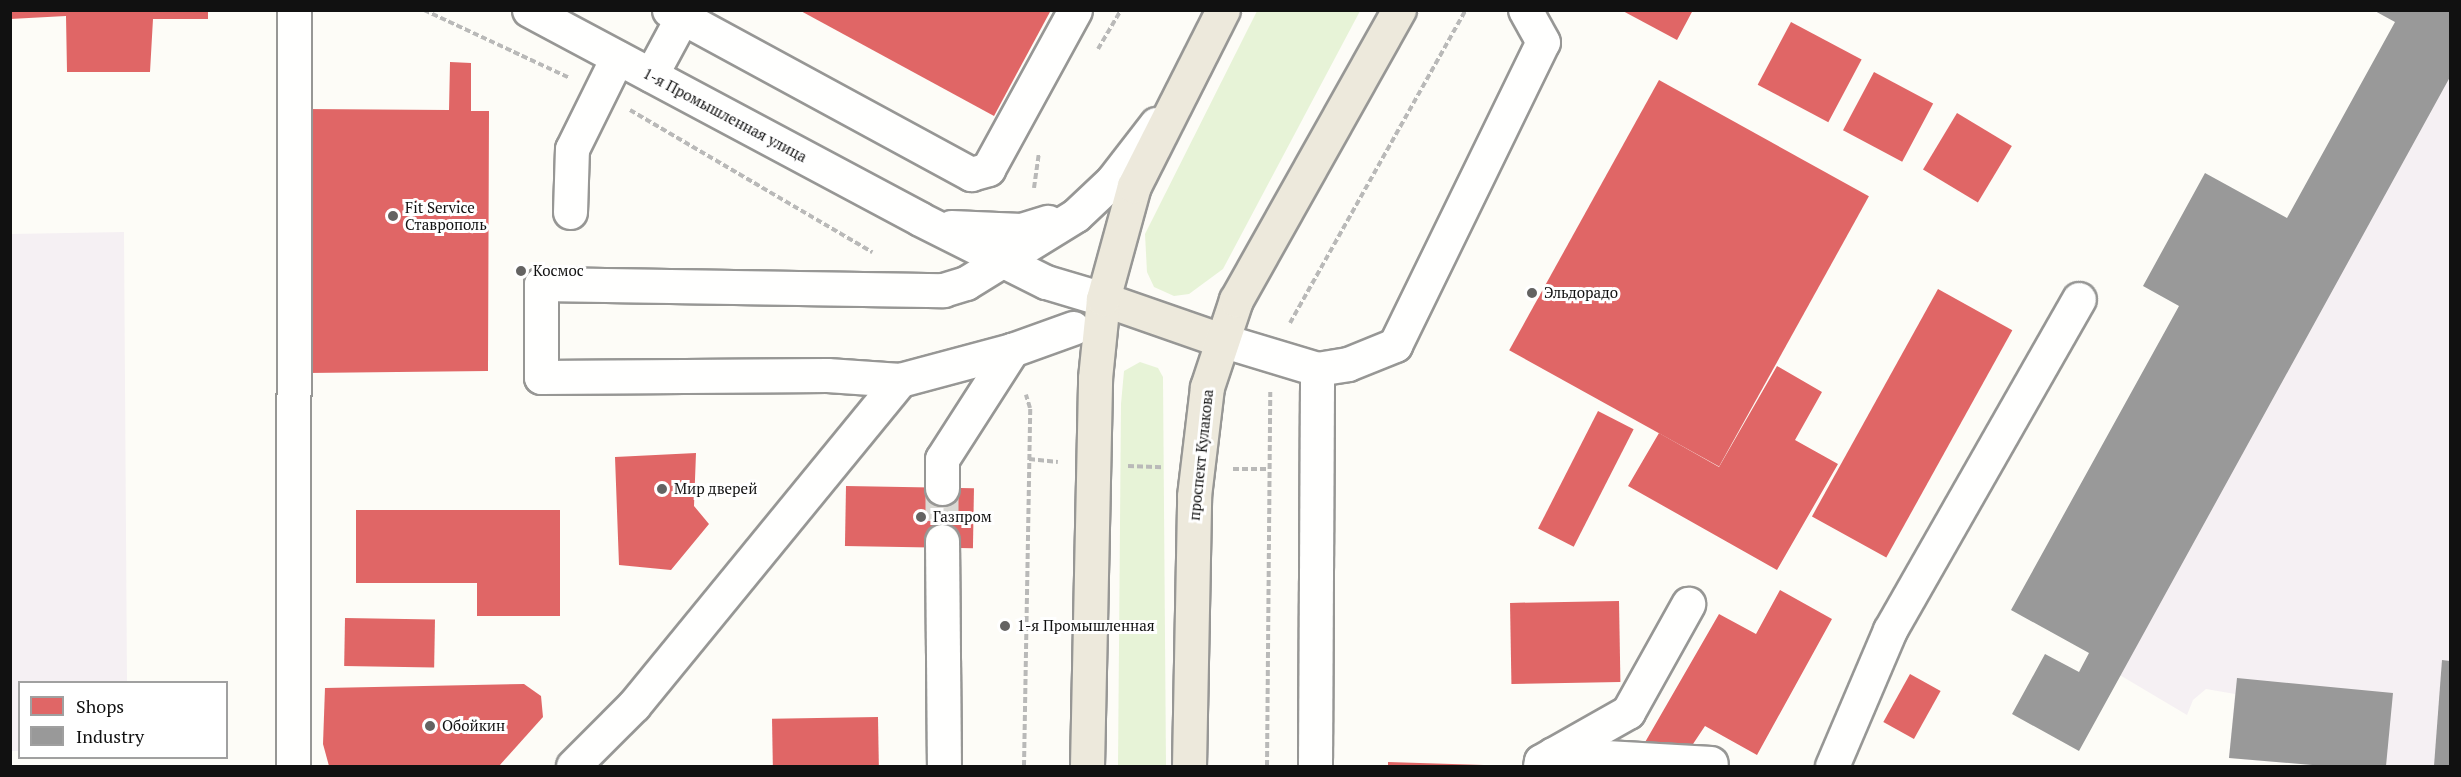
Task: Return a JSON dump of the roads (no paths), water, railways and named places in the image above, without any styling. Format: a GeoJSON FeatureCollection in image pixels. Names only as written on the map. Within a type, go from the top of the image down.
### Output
{"type":"FeatureCollection","features":[{"type":"Feature","properties":{"kind":"main road"},"geometry":{"type":"LineString","coordinates":[[1087,766],[1092,465],[1095,378],[1102,300],[1134,186],[1175,99],[1223,10]]}},
{"type":"Feature","properties":{"kind":"main road","name":"проспект Кулакова"},"geometry":{"type":"LineString","coordinates":[[1189,766],[1196,469],[1207,387],[1236,300],[1399,10]]}},
{"type":"Feature","properties":{"kind":"main road"},"geometry":{"type":"LineString","coordinates":[[1102,300],[1221,340]]}},
{"type":"Feature","properties":{"kind":"street"},"geometry":{"type":"LineString","coordinates":[[293,766],[294,10]]}},
{"type":"Feature","properties":{"kind":"street"},"geometry":{"type":"LineString","coordinates":[[651,75],[679,13],[970,174],[988,170],[1075,10]]}},
{"type":"Feature","properties":{"kind":"street"},"geometry":{"type":"LineString","coordinates":[[1221,340],[1317,369],[1348,364],[1395,345],[1543,42],[1525,10]]}},
{"type":"Feature","properties":{"kind":"street","name":"1-я Промышленная улица"},"geometry":{"type":"LineString","coordinates":[[535,12],[920,219]]}},
{"type":"Feature","properties":{"kind":"street"},"geometry":{"type":"LineString","coordinates":[[570,212],[572,149],[617,58]]}},
{"type":"Feature","properties":{"kind":"street"},"geometry":{"type":"LineString","coordinates":[[1073,328],[1012,350],[900,380],[827,375],[541,377],[541,284],[943,290],[966,283],[1076,215],[1112,182],[1175,99]]}},
{"type":"Feature","properties":{"kind":"street"},"geometry":{"type":"LineString","coordinates":[[920,219],[957,228],[1021,230],[1076,215]]}},
{"type":"Feature","properties":{"kind":"street"},"geometry":{"type":"LineString","coordinates":[[920,219],[1046,282],[1102,300]]}},
{"type":"Feature","properties":{"kind":"street"},"geometry":{"type":"LineString","coordinates":[[1046,282],[1073,328],[1095,378]]}},
{"type":"Feature","properties":{"kind":"street"},"geometry":{"type":"LineString","coordinates":[[1832,766],[1890,630],[2079,299]]}},
{"type":"Feature","properties":{"kind":"street"},"geometry":{"type":"LineString","coordinates":[[942,488],[942,459],[1012,350]]}},
{"type":"Feature","properties":{"kind":"street"},"geometry":{"type":"LineString","coordinates":[[1315,766],[1317,369]]}},
{"type":"Feature","properties":{"kind":"street"},"geometry":{"type":"LineString","coordinates":[[573,766],[634,705],[900,380]]}},
{"type":"Feature","properties":{"kind":"street"},"geometry":{"type":"LineString","coordinates":[[942,541],[944,766]]}},
{"type":"Feature","properties":{"kind":"street"},"geometry":{"type":"LineString","coordinates":[[1547,760],[1628,712],[1688,604]]}},
{"type":"Feature","properties":{"kind":"street"},"geometry":{"type":"LineString","coordinates":[[1547,760],[1711,763]]}},
{"type":"Feature","properties":{"kind":"tunnel"},"geometry":{"type":"LineString","coordinates":[[942,488],[942,541]]}},
{"type":"Feature","properties":{"kind":"place","name":"Fit Service Ставрополь"},"geometry":{"type":"Point","coordinates":[393,216]}},
{"type":"Feature","properties":{"kind":"place","name":"Космос"},"geometry":{"type":"Point","coordinates":[521,271]}},
{"type":"Feature","properties":{"kind":"place","name":"Эльдорадо"},"geometry":{"type":"Point","coordinates":[1532,293]}},
{"type":"Feature","properties":{"kind":"place","name":"Мир дверей"},"geometry":{"type":"Point","coordinates":[662,489]}},
{"type":"Feature","properties":{"kind":"place","name":"Газпром"},"geometry":{"type":"Point","coordinates":[921,517]}},
{"type":"Feature","properties":{"kind":"place","name":"1-я Промышленная"},"geometry":{"type":"Point","coordinates":[1005,626]}},
{"type":"Feature","properties":{"kind":"place","name":"Обойкин"},"geometry":{"type":"Point","coordinates":[430,726]}}]}
